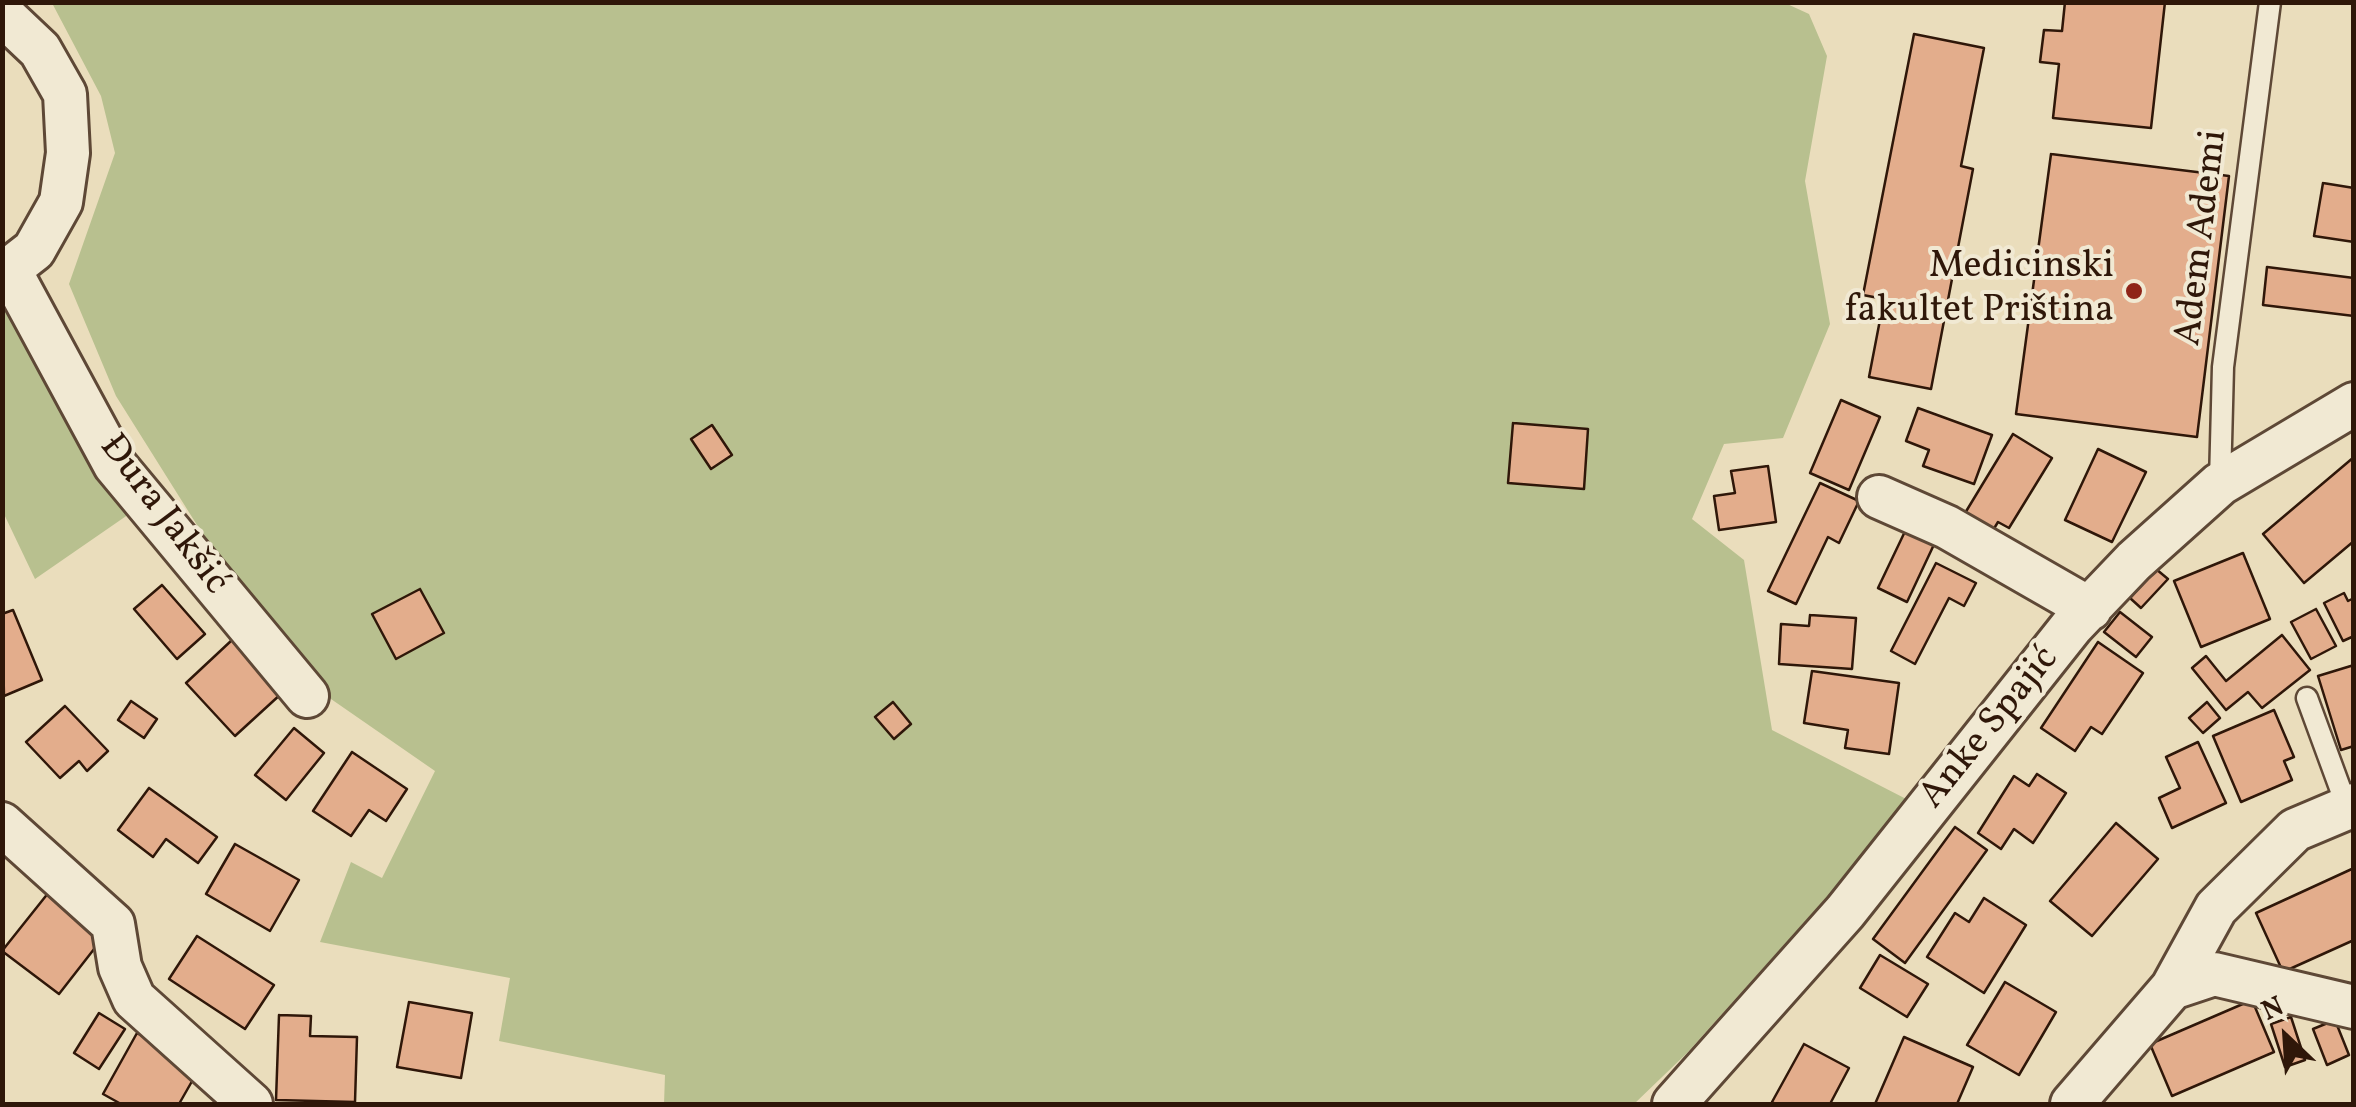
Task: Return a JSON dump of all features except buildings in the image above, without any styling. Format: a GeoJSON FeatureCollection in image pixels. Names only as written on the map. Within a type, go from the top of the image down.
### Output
{"type":"FeatureCollection","features":[{"type":"Feature","properties":{"kind":"street","name":"Ðura Jakšić"},"geometry":{"type":"LineString","coordinates":[[2,14],[40,50],[65,94],[68,153],[60,202],[34,250],[6,272],[115,464],[307,696]]}},
{"type":"Feature","properties":{"kind":"street","name":"Anke Spajić"},"geometry":{"type":"LineString","coordinates":[[1674,1104],[1845,912],[2090,608],[2134,562],[2220,484],[2354,404]]}},
{"type":"Feature","properties":{"kind":"street"},"geometry":{"type":"LineString","coordinates":[[1878,497],[1947,527],[2090,608]]}},
{"type":"Feature","properties":{"kind":"street"},"geometry":{"type":"LineString","coordinates":[[2072,1104],[2172,988],[2216,908],[2295,830],[2350,806]]}},
{"type":"Feature","properties":{"kind":"street"},"geometry":{"type":"LineString","coordinates":[[2,824],[114,924],[120,966],[134,998],[250,1104]]}},
{"type":"Feature","properties":{"kind":"street"},"geometry":{"type":"LineString","coordinates":[[2172,988],[2214,974],[2354,1007]]}},
{"type":"Feature","properties":{"kind":"lane","name":"Adem Ademi"},"geometry":{"type":"LineString","coordinates":[[2220,484],[2223,367],[2270,2]]}},
{"type":"Feature","properties":{"kind":"lane"},"geometry":{"type":"LineString","coordinates":[[2307,698],[2350,806]]}},
{"type":"Feature","properties":{"kind":"green space"},"geometry":{"type":"Polygon","coordinates":[[[52,3],[1785,3],[1809,14],[1827,56],[1805,181],[1830,324],[1783,438],[1724,444],[1692,519],[1744,560],[1772,730],[1912,802],[1687,1053],[1634,1104],[664,1104],[665,1075],[499,1041],[510,978],[320,942],[351,862],[382,878],[435,771],[331,699],[202,533],[116,396],[69,284],[115,153],[101,96],[52,3]]]}},
{"type":"Feature","properties":{"kind":"green space"},"geometry":{"type":"Polygon","coordinates":[[[3,303],[132,512],[35,579],[3,512],[3,303]]]}},
{"type":"Feature","properties":{"kind":"place","name":"Medicinski fakultet Priština"},"geometry":{"type":"Point","coordinates":[2134,291]}}]}
